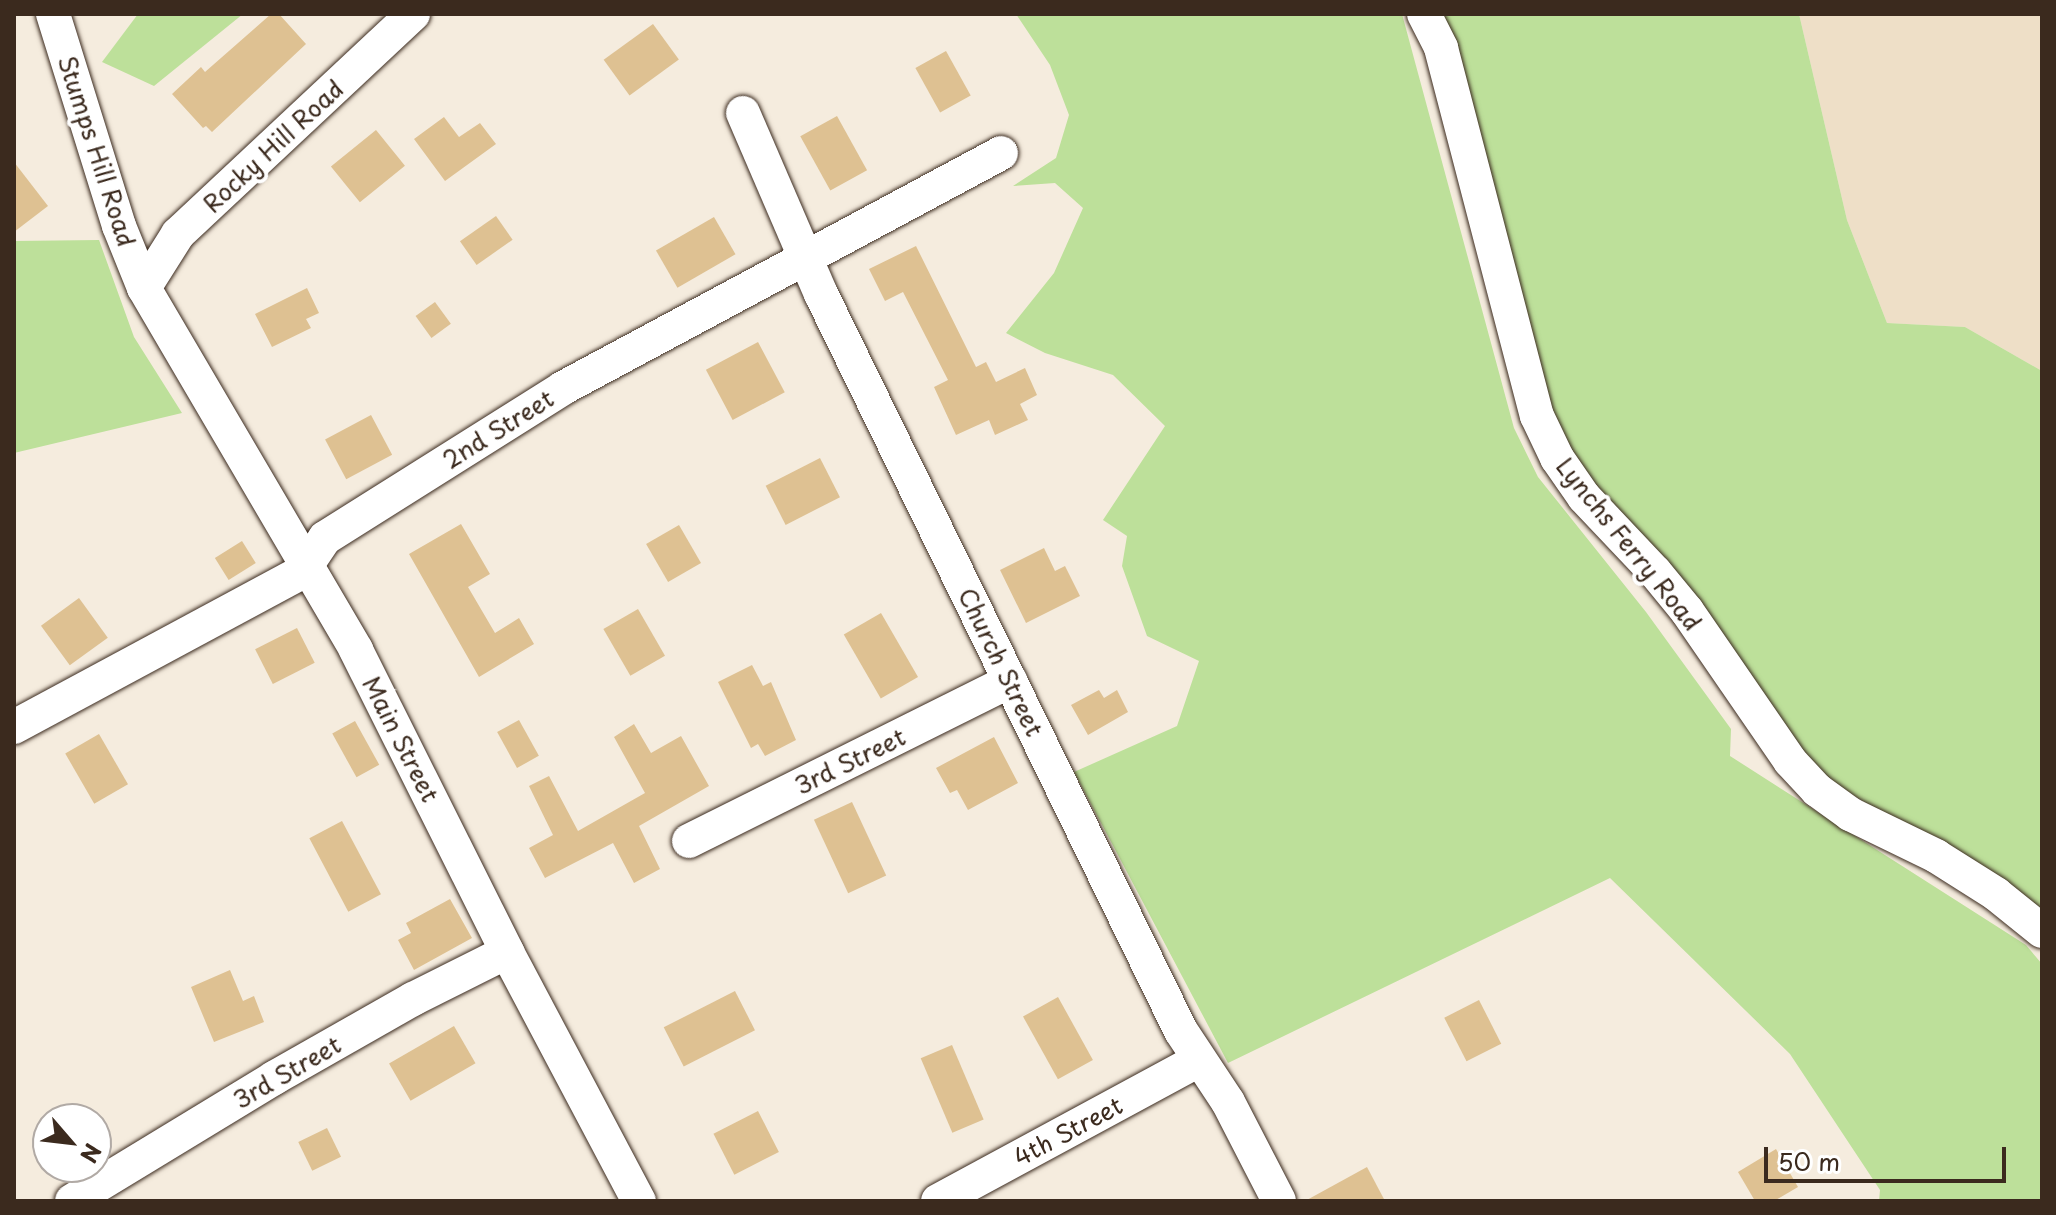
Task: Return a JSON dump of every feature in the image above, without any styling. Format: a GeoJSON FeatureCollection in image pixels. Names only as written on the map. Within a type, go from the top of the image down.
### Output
{"type":"FeatureCollection","features":[{"type":"Feature","properties":{"kind":"street","name":"Stumps Hill Road"},"geometry":{"type":"LineString","coordinates":[[53,14],[119,226],[144,288]]}},
{"type":"Feature","properties":{"kind":"street","name":"Rocky Hill Road"},"geometry":{"type":"LineString","coordinates":[[144,288],[178,234],[413,14]]}},
{"type":"Feature","properties":{"kind":"street","name":"Lynchs Ferry Road"},"geometry":{"type":"LineString","coordinates":[[1424,14],[1441,48],[1537,416],[1557,458],[1584,497],[1687,611],[1790,761],[1817,790],[1850,814],[1960,871],[1996,894],[2042,931]]}},
{"type":"Feature","properties":{"kind":"street","name":"Church Street"},"geometry":{"type":"LineString","coordinates":[[743,113],[807,259],[1181,1031],[1228,1102],[1279,1201]]}},
{"type":"Feature","properties":{"kind":"street","name":"2nd Street"},"geometry":{"type":"LineString","coordinates":[[14,727],[253,601],[309,564],[325,538],[563,388],[1001,153]]}},
{"type":"Feature","properties":{"kind":"street","name":"Main Street"},"geometry":{"type":"LineString","coordinates":[[144,288],[309,564],[356,650],[507,952],[639,1201]]}},
{"type":"Feature","properties":{"kind":"street","name":"3rd Street"},"geometry":{"type":"LineString","coordinates":[[689,841],[1010,681]]}},
{"type":"Feature","properties":{"kind":"street","name":"3rd Street"},"geometry":{"type":"LineString","coordinates":[[72,1201],[274,1078],[413,999],[507,952]]}},
{"type":"Feature","properties":{"kind":"street","name":"4th Street"},"geometry":{"type":"LineString","coordinates":[[938,1201],[1199,1060]]}},
{"type":"Feature","properties":{"kind":"shaded area"},"geometry":{"type":"Polygon","coordinates":[[[1799,14],[2042,14],[2042,371],[1965,327],[1887,323],[1847,220],[1799,14]]]}},
{"type":"Feature","properties":{"kind":"green space"},"geometry":{"type":"Polygon","coordinates":[[[138,14],[243,14],[154,86],[102,62],[138,14]]]}},
{"type":"Feature","properties":{"kind":"green space"},"geometry":{"type":"Polygon","coordinates":[[[1016,14],[1402,14],[1514,428],[1538,477],[1646,612],[1731,729],[1730,756],[2026,945],[2042,964],[2042,1201],[1879,1201],[1880,1190],[1790,1054],[1610,878],[1228,1063],[1074,772],[1177,726],[1199,661],[1147,636],[1122,566],[1127,536],[1103,520],[1165,426],[1113,375],[1045,353],[1006,333],[1054,273],[1083,208],[1055,183],[1013,186],[1056,158],[1069,115],[1050,65],[1016,14]]]}},
{"type":"Feature","properties":{"kind":"green space"},"geometry":{"type":"Polygon","coordinates":[[[1441,14],[1799,14],[1847,220],[1887,323],[1965,327],[2042,371],[2042,912],[1827,779],[1801,751],[1569,450],[1550,411],[1441,14]]]}},
{"type":"Feature","properties":{"kind":"green space"},"geometry":{"type":"Polygon","coordinates":[[[99,240],[134,337],[182,413],[14,453],[14,241],[99,240]]]}},
{"type":"Feature","properties":{"kind":"building"},"geometry":{"type":"Polygon","coordinates":[[[271,14],[279,14],[306,44],[212,132],[206,126],[203,128],[172,94],[201,67],[205,72],[271,14]]]}},
{"type":"Feature","properties":{"kind":"building"},"geometry":{"type":"Polygon","coordinates":[[[653,24],[679,60],[630,95],[604,60],[653,24]]]}},
{"type":"Feature","properties":{"kind":"building"},"geometry":{"type":"Polygon","coordinates":[[[946,51],[971,96],[940,113],[915,68],[946,51]]]}},
{"type":"Feature","properties":{"kind":"building"},"geometry":{"type":"Polygon","coordinates":[[[837,116],[867,170],[830,191],[800,136],[837,116]]]}},
{"type":"Feature","properties":{"kind":"building"},"geometry":{"type":"Polygon","coordinates":[[[444,117],[459,137],[480,123],[496,144],[445,181],[414,139],[444,117]]]}},
{"type":"Feature","properties":{"kind":"building"},"geometry":{"type":"Polygon","coordinates":[[[376,130],[405,166],[360,202],[331,167],[376,130]]]}},
{"type":"Feature","properties":{"kind":"building"},"geometry":{"type":"Polygon","coordinates":[[[14,162],[48,206],[14,232],[14,162]]]}},
{"type":"Feature","properties":{"kind":"building"},"geometry":{"type":"Polygon","coordinates":[[[496,216],[513,240],[477,265],[460,241],[496,216]]]}},
{"type":"Feature","properties":{"kind":"building"},"geometry":{"type":"Polygon","coordinates":[[[714,217],[736,254],[677,288],[656,250],[714,217]]]}},
{"type":"Feature","properties":{"kind":"building"},"geometry":{"type":"Polygon","coordinates":[[[916,246],[976,367],[986,362],[996,382],[1025,368],[1037,395],[1020,404],[1028,420],[995,435],[989,420],[956,435],[934,387],[948,380],[903,292],[885,301],[869,269],[916,246]]]}},
{"type":"Feature","properties":{"kind":"building"},"geometry":{"type":"Polygon","coordinates":[[[307,288],[319,313],[306,319],[311,328],[272,347],[255,314],[307,288]]]}},
{"type":"Feature","properties":{"kind":"building"},"geometry":{"type":"Polygon","coordinates":[[[435,302],[451,324],[431,338],[416,316],[435,302]]]}},
{"type":"Feature","properties":{"kind":"building"},"geometry":{"type":"Polygon","coordinates":[[[758,342],[785,392],[733,420],[706,370],[758,342]]]}},
{"type":"Feature","properties":{"kind":"building"},"geometry":{"type":"Polygon","coordinates":[[[371,415],[392,455],[346,479],[325,439],[371,415]]]}},
{"type":"Feature","properties":{"kind":"building"},"geometry":{"type":"Polygon","coordinates":[[[820,458],[840,497],[786,525],[766,486],[820,458]]]}},
{"type":"Feature","properties":{"kind":"building"},"geometry":{"type":"Polygon","coordinates":[[[461,524],[490,574],[468,587],[495,633],[519,618],[534,644],[479,677],[409,554],[461,524]]]}},
{"type":"Feature","properties":{"kind":"building"},"geometry":{"type":"Polygon","coordinates":[[[679,525],[701,563],[668,582],[646,544],[679,525]]]}},
{"type":"Feature","properties":{"kind":"building"},"geometry":{"type":"Polygon","coordinates":[[[242,541],[256,563],[229,580],[215,558],[242,541]]]}},
{"type":"Feature","properties":{"kind":"building"},"geometry":{"type":"Polygon","coordinates":[[[1044,548],[1055,571],[1065,566],[1080,596],[1026,623],[1000,570],[1044,548]]]}},
{"type":"Feature","properties":{"kind":"building"},"geometry":{"type":"Polygon","coordinates":[[[79,598],[108,638],[70,665],[41,626],[79,598]]]}},
{"type":"Feature","properties":{"kind":"building"},"geometry":{"type":"Polygon","coordinates":[[[638,609],[665,656],[630,676],[603,629],[638,609]]]}},
{"type":"Feature","properties":{"kind":"building"},"geometry":{"type":"Polygon","coordinates":[[[881,613],[918,677],[881,699],[844,634],[881,613]]]}},
{"type":"Feature","properties":{"kind":"building"},"geometry":{"type":"Polygon","coordinates":[[[297,628],[315,663],[273,684],[255,649],[297,628]]]}},
{"type":"Feature","properties":{"kind":"building"},"geometry":{"type":"Polygon","coordinates":[[[752,665],[763,686],[771,682],[796,740],[765,756],[758,744],[751,748],[718,682],[752,665]]]}},
{"type":"Feature","properties":{"kind":"building"},"geometry":{"type":"Polygon","coordinates":[[[1099,690],[1104,698],[1117,690],[1128,712],[1088,735],[1071,705],[1099,690]]]}},
{"type":"Feature","properties":{"kind":"building"},"geometry":{"type":"Polygon","coordinates":[[[519,720],[539,756],[517,768],[497,732],[519,720]]]}},
{"type":"Feature","properties":{"kind":"building"},"geometry":{"type":"Polygon","coordinates":[[[355,721],[379,765],[357,777],[332,734],[355,721]]]}},
{"type":"Feature","properties":{"kind":"building"},"geometry":{"type":"Polygon","coordinates":[[[634,724],[651,753],[681,736],[709,786],[639,826],[660,869],[634,883],[613,843],[545,878],[529,848],[553,835],[529,786],[549,776],[578,831],[645,793],[614,737],[634,724]]]}},
{"type":"Feature","properties":{"kind":"building"},"geometry":{"type":"Polygon","coordinates":[[[99,734],[128,784],[94,804],[65,754],[99,734]]]}},
{"type":"Feature","properties":{"kind":"building"},"geometry":{"type":"Polygon","coordinates":[[[994,737],[1018,783],[968,810],[957,790],[950,793],[936,768],[994,737]]]}},
{"type":"Feature","properties":{"kind":"building"},"geometry":{"type":"Polygon","coordinates":[[[852,802],[886,875],[848,893],[814,820],[852,802]]]}},
{"type":"Feature","properties":{"kind":"building"},"geometry":{"type":"Polygon","coordinates":[[[342,821],[381,894],[348,912],[309,838],[342,821]]]}},
{"type":"Feature","properties":{"kind":"building"},"geometry":{"type":"Polygon","coordinates":[[[450,899],[472,938],[414,970],[398,940],[411,933],[406,923],[450,899]]]}},
{"type":"Feature","properties":{"kind":"building"},"geometry":{"type":"Polygon","coordinates":[[[230,970],[243,1001],[254,996],[264,1022],[214,1042],[191,987],[230,970]]]}},
{"type":"Feature","properties":{"kind":"building"},"geometry":{"type":"Polygon","coordinates":[[[735,991],[755,1030],[684,1067],[664,1027],[735,991]]]}},
{"type":"Feature","properties":{"kind":"building"},"geometry":{"type":"Polygon","coordinates":[[[1058,997],[1093,1060],[1058,1079],[1023,1016],[1058,997]]]}},
{"type":"Feature","properties":{"kind":"building"},"geometry":{"type":"Polygon","coordinates":[[[1479,1000],[1501,1044],[1466,1061],[1444,1018],[1479,1000]]]}},
{"type":"Feature","properties":{"kind":"building"},"geometry":{"type":"Polygon","coordinates":[[[454,1026],[476,1063],[411,1101],[389,1064],[454,1026]]]}},
{"type":"Feature","properties":{"kind":"building"},"geometry":{"type":"Polygon","coordinates":[[[952,1045],[984,1120],[952,1133],[921,1058],[952,1045]]]}},
{"type":"Feature","properties":{"kind":"building"},"geometry":{"type":"Polygon","coordinates":[[[758,1111],[779,1152],[734,1175],[713,1134],[758,1111]]]}},
{"type":"Feature","properties":{"kind":"building"},"geometry":{"type":"Polygon","coordinates":[[[327,1128],[341,1157],[312,1171],[298,1142],[327,1128]]]}},
{"type":"Feature","properties":{"kind":"building"},"geometry":{"type":"Polygon","coordinates":[[[1776,1149],[1798,1187],[1774,1201],[1755,1201],[1738,1172],[1776,1149]]]}},
{"type":"Feature","properties":{"kind":"building"},"geometry":{"type":"Polygon","coordinates":[[[1367,1167],[1385,1201],[1305,1201],[1367,1167]]]}}]}
